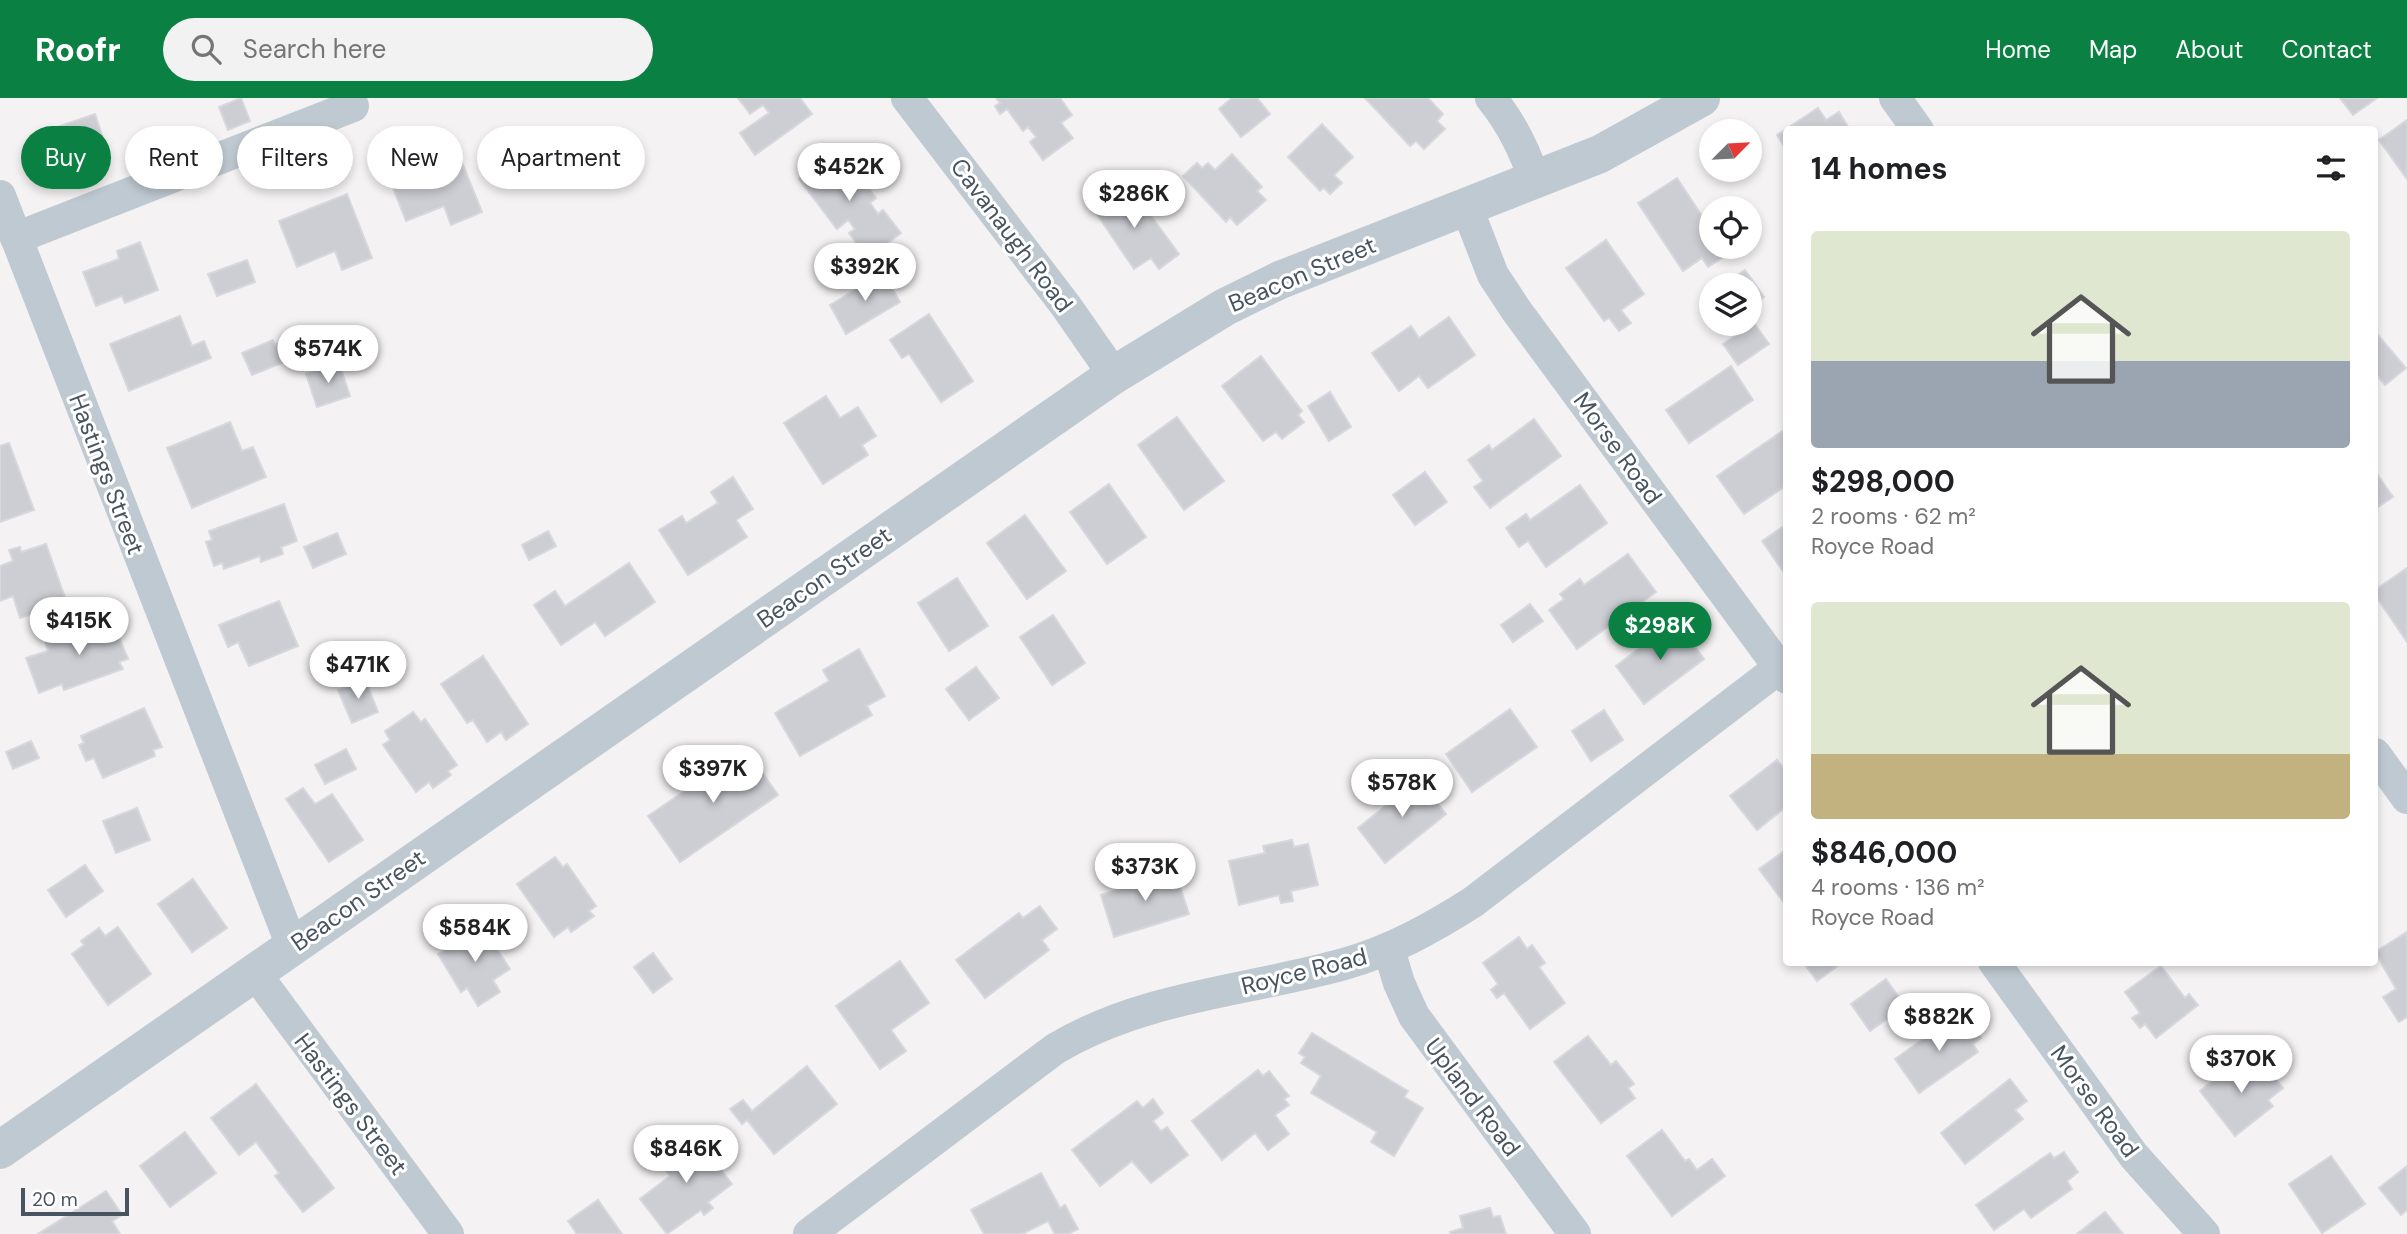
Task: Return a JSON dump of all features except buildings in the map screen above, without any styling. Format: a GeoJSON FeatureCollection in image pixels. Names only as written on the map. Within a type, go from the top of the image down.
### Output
{"type":"FeatureCollection","features":[{"type":"Feature","properties":{"kind":"street","name":"Cavanaugh Road"},"geometry":{"type":"LineString","coordinates":[[907,98],[1066,306],[1114,375]]}},
{"type":"Feature","properties":{"kind":"street"},"geometry":{"type":"LineString","coordinates":[[1491,98],[1509,121],[1524,149],[1535,182]]}},
{"type":"Feature","properties":{"kind":"street","name":"Beacon Street"},"geometry":{"type":"LineString","coordinates":[[0,1150],[1114,375],[1225,307],[1280,280],[1535,182],[1600,154],[1701,98]]}},
{"type":"Feature","properties":{"kind":"street"},"geometry":{"type":"LineString","coordinates":[[1895,98],[1915,126]]}},
{"type":"Feature","properties":{"kind":"street"},"geometry":{"type":"LineString","coordinates":[[16,239],[353,106]]}},
{"type":"Feature","properties":{"kind":"street","name":"Hastings Street"},"geometry":{"type":"LineString","coordinates":[[0,196],[292,946]]}},
{"type":"Feature","properties":{"kind":"street","name":"Morse Road"},"geometry":{"type":"LineString","coordinates":[[1467,208],[1493,275],[1516,310],[1783,673]]}},
{"type":"Feature","properties":{"kind":"street","name":"Royce Road"},"geometry":{"type":"LineString","coordinates":[[809,1234],[1055,1049],[1085,1031],[1160,1005],[1343,964],[1388,950],[1473,902],[1783,673]]}},
{"type":"Feature","properties":{"kind":"street"},"geometry":{"type":"LineString","coordinates":[[2378,758],[2407,798]]}},
{"type":"Feature","properties":{"kind":"street","name":"Upland Road"},"geometry":{"type":"LineString","coordinates":[[1388,950],[1414,1016],[1576,1234]]}},
{"type":"Feature","properties":{"kind":"street","name":"Morse Road"},"geometry":{"type":"LineString","coordinates":[[1997,966],[2134,1156],[2204,1234]]}},
{"type":"Feature","properties":{"kind":"street","name":"Hastings Street"},"geometry":{"type":"LineString","coordinates":[[255,974],[448,1234]]}}]}
